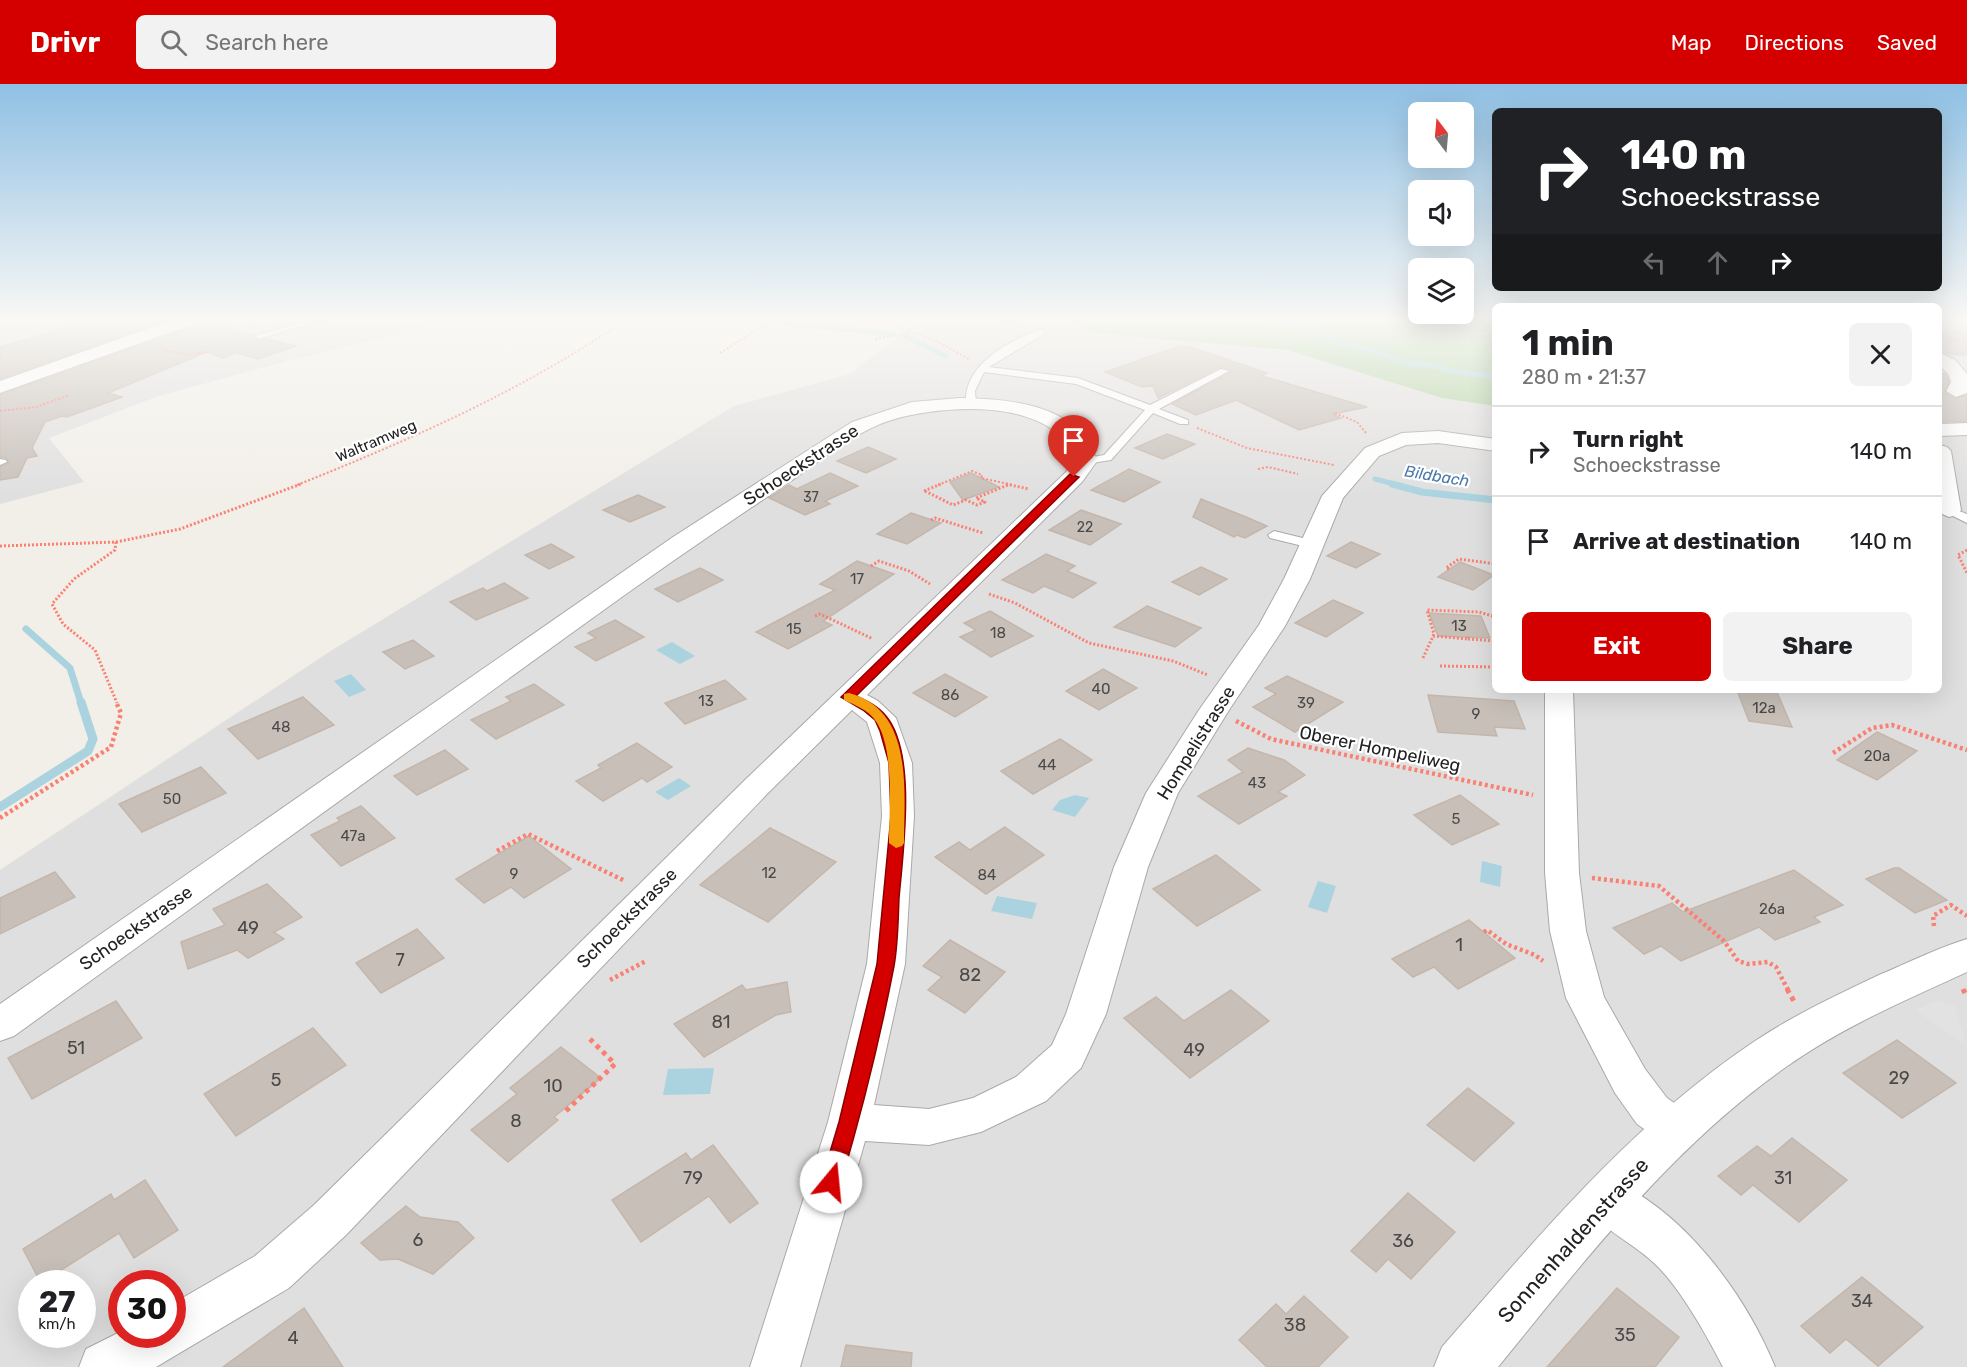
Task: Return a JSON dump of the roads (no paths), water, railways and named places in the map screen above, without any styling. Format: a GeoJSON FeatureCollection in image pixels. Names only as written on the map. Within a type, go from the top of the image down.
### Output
{"type":"FeatureCollection","features":[{"type":"Feature","properties":{"kind":"street"},"geometry":{"type":"LineString","coordinates":[[0,387],[23,379]]}},
{"type":"Feature","properties":{"kind":"street"},"geometry":{"type":"LineString","coordinates":[[1954,391],[1961,388],[1961,379]]}},
{"type":"Feature","properties":{"kind":"street","name":"Schoeckstrasse"},"geometry":{"type":"LineString","coordinates":[[0,1025],[677,546],[859,426],[878,417],[921,406],[971,404],[1003,406],[1036,414],[1060,424],[1080,444],[1086,461],[1060,490],[848,697],[330,1220],[272,1272],[186,1324]]}},
{"type":"Feature","properties":{"kind":"street"},"geometry":{"type":"LineString","coordinates":[[1942,430],[1967,429]]}},
{"type":"Feature","properties":{"kind":"street","name":"Hompelistrasse"},"geometry":{"type":"LineString","coordinates":[[849,1122],[929,1126],[981,1114],[1031,1089],[1067,1056],[1086,1014],[1131,867],[1162,793],[1214,710],[1272,626],[1297,579],[1333,496],[1372,452],[1402,439],[1438,437],[1492,444]]}},
{"type":"Feature","properties":{"kind":"street"},"geometry":{"type":"LineString","coordinates":[[1942,457],[1958,514]]}},
{"type":"Feature","properties":{"kind":"street"},"geometry":{"type":"LineString","coordinates":[[1559,693],[1562,873],[1568,932],[1585,998],[1629,1080],[1652,1111],[1679,1130]]}},
{"type":"Feature","properties":{"kind":"street"},"geometry":{"type":"LineString","coordinates":[[776,1367],[849,1122],[886,964],[898,816],[896,763],[881,718],[848,697]]}},
{"type":"Feature","properties":{"kind":"street","name":"Sonnenhaldenstrasse"},"geometry":{"type":"LineString","coordinates":[[1462,1367],[1606,1199],[1653,1151],[1748,1070],[1797,1038],[1872,998],[1951,940]]}},
{"type":"Feature","properties":{"kind":"street"},"geometry":{"type":"LineString","coordinates":[[1606,1199],[1672,1248],[1719,1310],[1750,1367]]}},
{"type":"Feature","properties":{"kind":"street"},"geometry":{"type":"LineString","coordinates":[[104,1367],[141,1348]]}},
{"type":"Feature","properties":{"kind":"lane"},"geometry":{"type":"LineString","coordinates":[[971,404],[967,392],[973,379]]}},
{"type":"Feature","properties":{"kind":"lane"},"geometry":{"type":"LineString","coordinates":[[1061,379],[1078,381],[1184,422]]}},
{"type":"Feature","properties":{"kind":"lane"},"geometry":{"type":"LineString","coordinates":[[1086,461],[1107,458],[1151,409],[1209,379]]}},
{"type":"Feature","properties":{"kind":"lane"},"geometry":{"type":"LineString","coordinates":[[1274,535],[1311,544]]}},
{"type":"Feature","properties":{"kind":"water"},"geometry":{"type":"Polygon","coordinates":[[[672,642],[695,656],[680,664],[656,650],[672,642]]]}},
{"type":"Feature","properties":{"kind":"water"},"geometry":{"type":"Polygon","coordinates":[[[351,674],[366,690],[349,697],[334,681],[351,674]]]}},
{"type":"Feature","properties":{"kind":"water"},"geometry":{"type":"Polygon","coordinates":[[[679,778],[691,786],[668,800],[655,792],[679,778]]]}},
{"type":"Feature","properties":{"kind":"water"},"geometry":{"type":"Polygon","coordinates":[[[1075,795],[1089,798],[1075,817],[1052,810],[1060,800],[1075,795]]]}},
{"type":"Feature","properties":{"kind":"water"},"geometry":{"type":"Polygon","coordinates":[[[1482,861],[1502,866],[1500,887],[1480,882],[1482,861]]]}},
{"type":"Feature","properties":{"kind":"water"},"geometry":{"type":"Polygon","coordinates":[[[1318,881],[1336,886],[1327,913],[1308,907],[1318,881]]]}},
{"type":"Feature","properties":{"kind":"water"},"geometry":{"type":"Polygon","coordinates":[[[997,896],[1037,903],[1032,919],[991,911],[997,896]]]}},
{"type":"Feature","properties":{"kind":"water"},"geometry":{"type":"Polygon","coordinates":[[[714,1068],[710,1094],[663,1095],[668,1069],[714,1068]]]}},
{"type":"Feature","properties":{"kind":"waterway","name":"Bildbach"},"geometry":{"type":"LineString","coordinates":[[1375,479],[1398,485]]}},
{"type":"Feature","properties":{"kind":"waterway","name":"Bildbach"},"geometry":{"type":"LineString","coordinates":[[1392,484],[1422,492],[1492,500]]}},
{"type":"Feature","properties":{"kind":"waterway"},"geometry":{"type":"LineString","coordinates":[[26,629],[70,668],[81,703]]}},
{"type":"Feature","properties":{"kind":"waterway"},"geometry":{"type":"LineString","coordinates":[[0,807],[88,751],[93,739],[81,702]]}}]}
